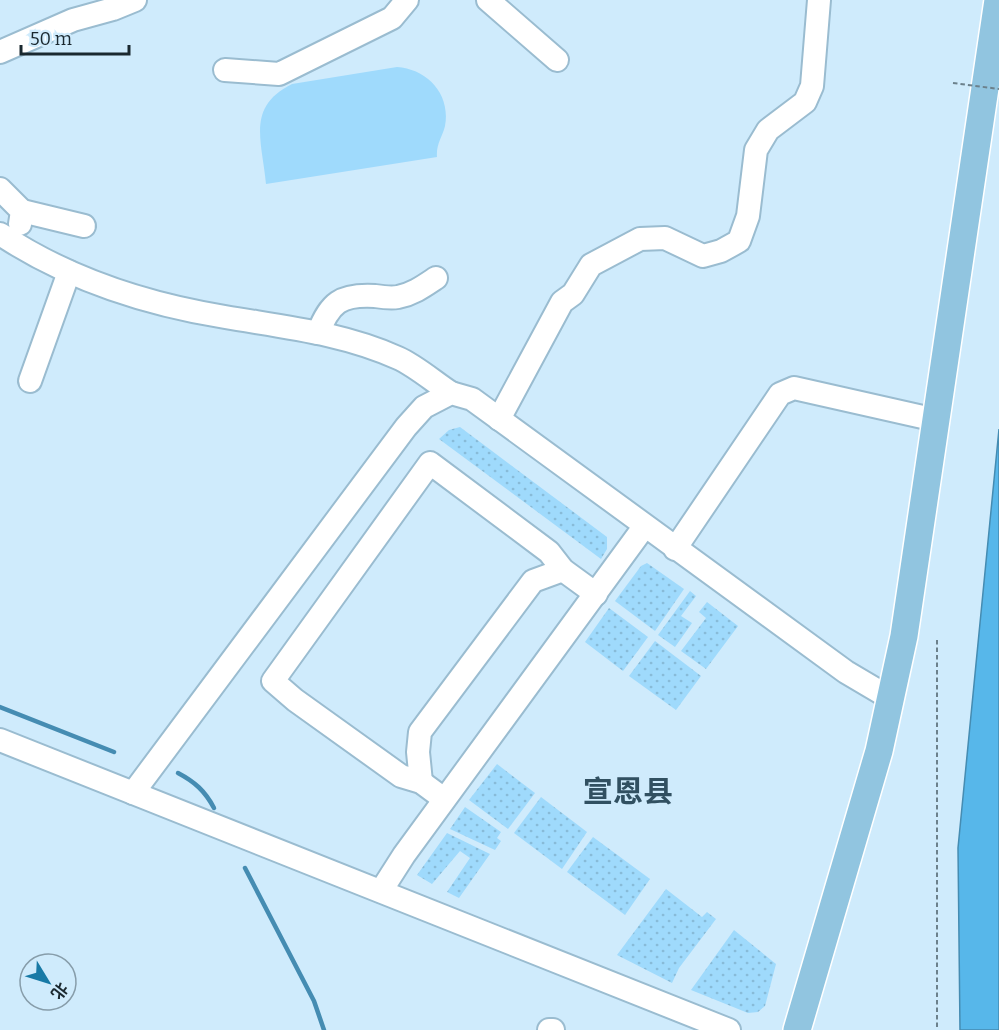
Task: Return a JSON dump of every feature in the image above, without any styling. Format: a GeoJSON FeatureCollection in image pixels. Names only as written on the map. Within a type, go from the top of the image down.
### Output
{"type":"FeatureCollection","features":[{"type":"Feature","properties":{"kind":"main road"},"geometry":{"type":"LineString","coordinates":[[797,1030],[879,751],[904,636],[998,0]]}},
{"type":"Feature","properties":{"kind":"street"},"geometry":{"type":"LineString","coordinates":[[0,52],[73,20],[135,0]]}},
{"type":"Feature","properties":{"kind":"street"},"geometry":{"type":"LineString","coordinates":[[225,70],[279,74],[392,18],[407,0]]}},
{"type":"Feature","properties":{"kind":"street"},"geometry":{"type":"LineString","coordinates":[[489,0],[557,60]]}},
{"type":"Feature","properties":{"kind":"street"},"geometry":{"type":"LineString","coordinates":[[499,419],[561,302],[573,294],[591,265],[640,239],[665,238],[703,256],[722,251],[739,241],[748,216],[756,150],[768,130],[805,102],[812,86],[819,0]]}},
{"type":"Feature","properties":{"kind":"street"},"geometry":{"type":"LineString","coordinates":[[0,189],[22,211],[84,226]]}},
{"type":"Feature","properties":{"kind":"street"},"geometry":{"type":"LineString","coordinates":[[22,211],[20,225],[6,237],[69,272],[125,294],[172,307],[356,341],[400,359],[451,393],[472,399],[644,527],[846,672],[890,698]]}},
{"type":"Feature","properties":{"kind":"street"},"geometry":{"type":"LineString","coordinates":[[30,381],[69,272]]}},
{"type":"Feature","properties":{"kind":"street"},"geometry":{"type":"LineString","coordinates":[[318,333],[327,310],[342,300],[360,295],[396,297],[413,293],[436,278]]}},
{"type":"Feature","properties":{"kind":"street"},"geometry":{"type":"LineString","coordinates":[[675,549],[780,394],[794,388],[936,420]]}},
{"type":"Feature","properties":{"kind":"street"},"geometry":{"type":"LineString","coordinates":[[133,793],[406,428],[424,407],[451,393]]}},
{"type":"Feature","properties":{"kind":"street"},"geometry":{"type":"LineString","coordinates":[[444,800],[421,782],[401,776],[273,681],[430,463],[549,552],[563,570],[596,594]]}},
{"type":"Feature","properties":{"kind":"street"},"geometry":{"type":"LineString","coordinates":[[381,891],[444,800],[644,527]]}},
{"type":"Feature","properties":{"kind":"street"},"geometry":{"type":"LineString","coordinates":[[421,782],[418,752],[420,732],[533,581],[563,570]]}},
{"type":"Feature","properties":{"kind":"street"},"geometry":{"type":"LineString","coordinates":[[0,740],[729,1030]]}},
{"type":"Feature","properties":{"kind":"path"},"geometry":{"type":"LineString","coordinates":[[953,83],[999,89]]}},
{"type":"Feature","properties":{"kind":"path"},"geometry":{"type":"LineString","coordinates":[[936,640],[937,1030]]}},
{"type":"Feature","properties":{"kind":"shaded area"},"geometry":{"type":"Polygon","coordinates":[[[397,67],[408,69],[427,78],[440,94],[446,114],[437,157],[266,184],[260,126],[268,103],[278,93],[292,84],[397,67]]]}},
{"type":"Feature","properties":{"kind":"shaded area"},"geometry":{"type":"Polygon","coordinates":[[[460,427],[607,537],[607,549],[601,559],[439,439],[449,430],[460,427]]]}},
{"type":"Feature","properties":{"kind":"shaded area"},"geometry":{"type":"Polygon","coordinates":[[[999,429],[999,1030],[960,1030],[958,848],[999,429]]]}},
{"type":"Feature","properties":{"kind":"shaded area"},"geometry":{"type":"Polygon","coordinates":[[[647,563],[684,589],[655,631],[615,601],[641,566],[647,563]]]}},
{"type":"Feature","properties":{"kind":"shaded area"},"geometry":{"type":"Polygon","coordinates":[[[690,591],[696,596],[681,616],[692,623],[675,647],[658,635],[690,591]]]}},
{"type":"Feature","properties":{"kind":"shaded area"},"geometry":{"type":"Polygon","coordinates":[[[707,602],[738,626],[706,669],[681,651],[706,618],[699,612],[707,602]]]}},
{"type":"Feature","properties":{"kind":"shaded area"},"geometry":{"type":"Polygon","coordinates":[[[609,608],[648,637],[623,671],[585,642],[609,608]]]}},
{"type":"Feature","properties":{"kind":"shaded area"},"geometry":{"type":"Polygon","coordinates":[[[655,641],[701,676],[676,710],[629,676],[655,641]]]}},
{"type":"Feature","properties":{"kind":"shaded area"},"geometry":{"type":"Polygon","coordinates":[[[497,764],[535,793],[508,829],[469,800],[497,764]]]}},
{"type":"Feature","properties":{"kind":"shaded area"},"geometry":{"type":"Polygon","coordinates":[[[541,797],[587,832],[562,869],[514,833],[541,797]]]}},
{"type":"Feature","properties":{"kind":"shaded area"},"geometry":{"type":"Polygon","coordinates":[[[465,807],[501,832],[497,838],[501,841],[495,850],[450,829],[465,807]]]}},
{"type":"Feature","properties":{"kind":"shaded area"},"geometry":{"type":"Polygon","coordinates":[[[447,833],[490,854],[459,898],[447,892],[470,858],[460,851],[432,884],[417,875],[447,833]]]}},
{"type":"Feature","properties":{"kind":"shaded area"},"geometry":{"type":"Polygon","coordinates":[[[593,837],[650,879],[625,915],[567,872],[593,837]]]}},
{"type":"Feature","properties":{"kind":"shaded area"},"geometry":{"type":"Polygon","coordinates":[[[666,889],[702,917],[707,912],[716,919],[679,968],[672,983],[617,955],[666,889]]]}},
{"type":"Feature","properties":{"kind":"shaded area"},"geometry":{"type":"Polygon","coordinates":[[[734,930],[776,964],[765,1006],[758,1012],[748,1013],[691,990],[734,930]]]}},
{"type":"Feature","properties":{"kind":"waterway"},"geometry":{"type":"LineString","coordinates":[[0,707],[114,752]]}},
{"type":"Feature","properties":{"kind":"waterway"},"geometry":{"type":"LineString","coordinates":[[178,773],[199,788],[214,808]]}},
{"type":"Feature","properties":{"kind":"waterway"},"geometry":{"type":"LineString","coordinates":[[245,868],[314,1001],[324,1030]]}},
{"type":"Feature","properties":{"kind":"district","name":"宣恩县"},"geometry":{"type":"Point","coordinates":[628,792]}}]}
